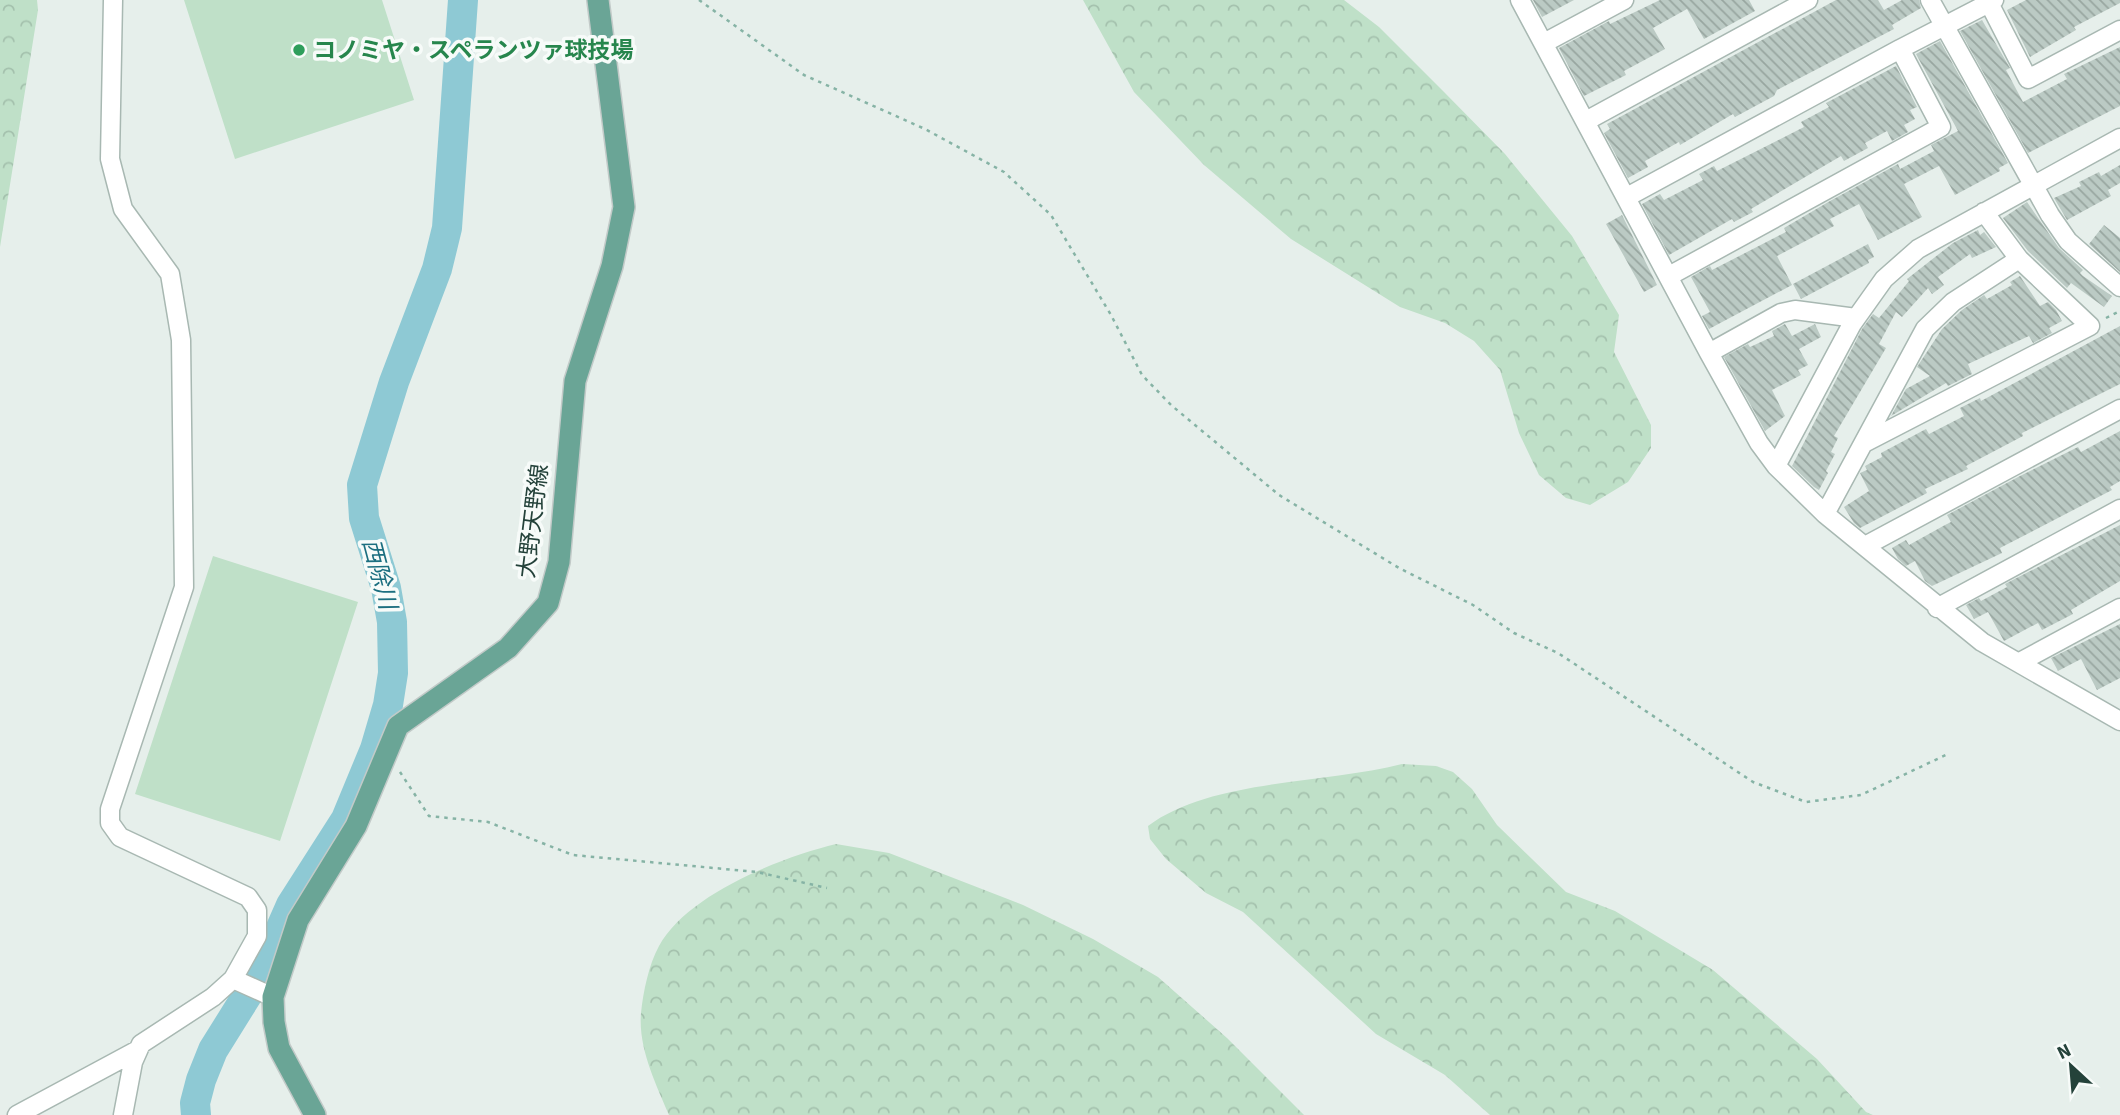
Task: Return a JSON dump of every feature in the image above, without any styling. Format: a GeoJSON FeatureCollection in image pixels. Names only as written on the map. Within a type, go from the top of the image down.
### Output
{"type":"FeatureCollection","features":[{"type":"Feature","properties":{"kind":"main road","name":"大野天野線"},"geometry":{"type":"LineString","coordinates":[[315,1115],[279,1048],[267,995],[298,920],[356,826],[398,726],[508,648],[548,603],[554,582],[559,562],[575,380],[612,266],[624,207],[598,0]]}},
{"type":"Feature","properties":{"kind":"street"},"geometry":{"type":"LineString","coordinates":[[17,1115],[136,1051],[147,1038],[238,981],[257,936],[257,910],[248,897],[120,837],[110,823],[110,809],[184,587],[181,340],[170,274],[123,209],[110,159],[113,0]]}},
{"type":"Feature","properties":{"kind":"street"},"geometry":{"type":"LineString","coordinates":[[1520,0],[1709,353],[1759,443],[1776,466],[1825,514],[1982,642],[2117,715]]}},
{"type":"Feature","properties":{"kind":"street"},"geometry":{"type":"LineString","coordinates":[[1544,43],[1624,0]]}},
{"type":"Feature","properties":{"kind":"street"},"geometry":{"type":"LineString","coordinates":[[1586,121],[1808,0]]}},
{"type":"Feature","properties":{"kind":"street"},"geometry":{"type":"LineString","coordinates":[[1930,0],[2033,185],[2068,241],[2120,287]]}},
{"type":"Feature","properties":{"kind":"street"},"geometry":{"type":"LineString","coordinates":[[1627,197],[1992,1],[2028,79],[2120,30]]}},
{"type":"Feature","properties":{"kind":"street"},"geometry":{"type":"LineString","coordinates":[[1669,276],[1941,127],[1900,49]]}},
{"type":"Feature","properties":{"kind":"street"},"geometry":{"type":"LineString","coordinates":[[1776,466],[1856,318],[1884,279],[1918,249],[2120,138]]}},
{"type":"Feature","properties":{"kind":"street"},"geometry":{"type":"LineString","coordinates":[[1866,442],[2090,326],[2019,259],[1984,212]]}},
{"type":"Feature","properties":{"kind":"street"},"geometry":{"type":"LineString","coordinates":[[1825,514],[1925,329],[1953,302],[2019,259]]}},
{"type":"Feature","properties":{"kind":"street"},"geometry":{"type":"LineString","coordinates":[[1709,353],[1781,313],[1795,310],[1856,318]]}},
{"type":"Feature","properties":{"kind":"street"},"geometry":{"type":"LineString","coordinates":[[1865,546],[2120,409]]}},
{"type":"Feature","properties":{"kind":"street"},"geometry":{"type":"LineString","coordinates":[[1937,608],[2120,509]]}},
{"type":"Feature","properties":{"kind":"street"},"geometry":{"type":"LineString","coordinates":[[2020,662],[2120,608]]}},
{"type":"Feature","properties":{"kind":"street"},"geometry":{"type":"LineString","coordinates":[[238,981],[267,995]]}},
{"type":"Feature","properties":{"kind":"street"},"geometry":{"type":"LineString","coordinates":[[123,1115],[136,1051]]}},
{"type":"Feature","properties":{"kind":"path"},"geometry":{"type":"LineString","coordinates":[[699,0],[804,75],[925,129],[1004,172],[1051,215],[1111,315],[1142,374],[1171,405],[1279,495],[1399,568],[1473,605],[1514,633],[1559,653],[1753,782],[1806,803],[1861,795],[1948,754]]}},
{"type":"Feature","properties":{"kind":"path"},"geometry":{"type":"LineString","coordinates":[[386,751],[429,816],[488,822],[573,855],[757,873],[827,888]]}},
{"type":"Feature","properties":{"kind":"green space"},"geometry":{"type":"Polygon","coordinates":[[[0,0],[37,0],[38,10],[0,247],[0,0]]]}},
{"type":"Feature","properties":{"kind":"green space","name":"コノミヤ・スペランツァ球技場"},"geometry":{"type":"Polygon","coordinates":[[[184,0],[382,0],[414,100],[235,159],[184,0]]]}},
{"type":"Feature","properties":{"kind":"green space"},"geometry":{"type":"Polygon","coordinates":[[[1083,0],[1344,0],[1379,27],[1505,154],[1572,236],[1619,315],[1614,352],[1651,425],[1651,448],[1628,482],[1590,505],[1566,498],[1539,475],[1519,433],[1500,370],[1474,341],[1445,323],[1400,307],[1291,239],[1204,165],[1134,92],[1083,0]]]}},
{"type":"Feature","properties":{"kind":"green space"},"geometry":{"type":"Polygon","coordinates":[[[213,556],[358,602],[280,841],[135,794],[213,556]]]}},
{"type":"Feature","properties":{"kind":"green space"},"geometry":{"type":"Polygon","coordinates":[[[1402,764],[1436,766],[1453,772],[1472,789],[1497,825],[1566,892],[1615,911],[1713,970],[1817,1059],[1866,1112],[1873,1115],[1490,1115],[1445,1075],[1376,1034],[1243,912],[1206,893],[1166,859],[1150,839],[1148,826],[1203,799],[1270,785],[1402,764]]]}},
{"type":"Feature","properties":{"kind":"green space"},"geometry":{"type":"Polygon","coordinates":[[[836,844],[889,853],[1023,905],[1093,939],[1158,977],[1227,1038],[1304,1115],[669,1115],[649,1066],[641,1026],[645,987],[659,946],[672,927],[713,894],[764,868],[836,844]]]}},
{"type":"Feature","properties":{"kind":"building"},"geometry":{"type":"Polygon","coordinates":[[[1533,0],[1574,0],[1542,17],[1533,0]]]}},
{"type":"Feature","properties":{"kind":"building"},"geometry":{"type":"Polygon","coordinates":[[[1660,0],[1749,0],[1755,11],[1704,39],[1687,9],[1653,28],[1665,49],[1624,71],[1626,75],[1584,96],[1559,48],[1609,21],[1610,24],[1660,0]]]}},
{"type":"Feature","properties":{"kind":"building"},"geometry":{"type":"Polygon","coordinates":[[[1836,0],[1878,0],[1884,10],[1902,0],[1919,0],[1921,8],[1892,25],[1894,29],[1777,90],[1774,96],[1735,117],[1733,114],[1680,145],[1679,142],[1645,161],[1648,167],[1628,178],[1604,133],[1610,129],[1607,124],[1836,0]]]}},
{"type":"Feature","properties":{"kind":"building"},"geometry":{"type":"Polygon","coordinates":[[[2026,0],[2120,0],[2120,3],[2074,27],[2076,30],[2030,57],[2007,10],[2026,0]]]}},
{"type":"Feature","properties":{"kind":"building"},"geometry":{"type":"Polygon","coordinates":[[[1982,20],[2010,68],[2006,70],[2023,102],[2067,79],[2064,74],[2120,47],[2120,106],[2028,153],[1960,31],[1982,20]]]}},
{"type":"Feature","properties":{"kind":"building"},"geometry":{"type":"Polygon","coordinates":[[[1940,41],[2008,163],[1999,168],[2000,171],[1955,195],[1939,166],[1904,184],[1922,217],[1878,240],[1859,204],[1830,219],[1834,226],[1777,256],[1792,285],[1709,329],[1702,316],[1710,312],[1691,277],[1710,266],[1712,270],[1786,232],[1784,228],[1830,201],[1898,164],[1900,169],[1934,151],[1931,145],[1958,131],[1916,54],[1940,41]]]}},
{"type":"Feature","properties":{"kind":"building"},"geometry":{"type":"Polygon","coordinates":[[[1896,66],[1917,107],[1910,110],[1915,119],[1904,125],[1908,132],[1892,141],[1887,131],[1865,143],[1868,148],[1844,161],[1841,156],[1751,209],[1753,212],[1734,222],[1732,219],[1669,255],[1642,204],[1660,194],[1664,200],[1703,180],[1699,174],[1714,166],[1717,171],[1804,127],[1801,122],[1829,107],[1826,103],[1896,66]]]}},
{"type":"Feature","properties":{"kind":"building"},"geometry":{"type":"Polygon","coordinates":[[[2120,165],[2120,183],[2108,190],[2111,196],[2067,220],[2054,198],[2081,186],[2079,182],[2099,172],[2101,176],[2120,165]]]}},
{"type":"Feature","properties":{"kind":"building"},"geometry":{"type":"Polygon","coordinates":[[[2027,202],[2059,248],[2083,270],[2080,273],[2112,296],[2104,307],[2071,283],[2067,288],[2028,251],[2003,218],[2027,202]]]}},
{"type":"Feature","properties":{"kind":"building"},"geometry":{"type":"Polygon","coordinates":[[[1622,215],[1657,285],[1644,292],[1606,224],[1622,215]]]}},
{"type":"Feature","properties":{"kind":"building"},"geometry":{"type":"Polygon","coordinates":[[[2104,225],[2120,238],[2120,272],[2089,244],[2104,225]]]}},
{"type":"Feature","properties":{"kind":"building"},"geometry":{"type":"Polygon","coordinates":[[[1978,230],[1980,235],[1984,232],[1996,247],[1972,258],[1970,254],[1938,277],[1944,285],[1932,294],[1928,288],[1902,317],[1896,312],[1879,344],[1886,348],[1834,436],[1838,438],[1831,452],[1835,454],[1826,471],[1828,473],[1819,490],[1814,487],[1792,466],[1862,329],[1873,314],[1879,318],[1909,281],[1907,279],[1953,243],[1978,230]]]}},
{"type":"Feature","properties":{"kind":"building"},"geometry":{"type":"Polygon","coordinates":[[[1868,244],[1874,257],[1868,260],[1869,263],[1801,299],[1793,284],[1868,244]]]}},
{"type":"Feature","properties":{"kind":"building"},"geometry":{"type":"Polygon","coordinates":[[[2020,276],[2040,306],[2048,302],[2056,310],[2062,321],[2049,328],[2052,333],[2033,343],[2029,336],[1968,364],[1972,374],[1948,386],[1946,383],[1891,416],[1906,389],[1930,376],[1917,367],[1942,329],[1962,310],[1984,295],[1987,299],[2012,285],[2010,282],[2020,276]]]}},
{"type":"Feature","properties":{"kind":"building"},"geometry":{"type":"Polygon","coordinates":[[[1785,324],[1792,336],[1815,324],[1821,337],[1799,349],[1808,365],[1798,370],[1801,375],[1772,390],[1785,416],[1765,431],[1724,357],[1748,344],[1750,347],[1774,336],[1772,331],[1785,324]]]}},
{"type":"Feature","properties":{"kind":"building"},"geometry":{"type":"Polygon","coordinates":[[[2120,326],[2120,384],[2022,433],[2023,436],[1966,466],[1968,469],[1925,489],[1927,493],[1912,501],[1860,528],[1854,523],[1844,507],[1869,491],[1860,473],[1867,470],[1865,466],[1882,457],[1881,453],[1926,429],[1929,434],[1964,416],[1960,408],[1980,398],[1981,401],[2120,326]]]}},
{"type":"Feature","properties":{"kind":"building"},"geometry":{"type":"Polygon","coordinates":[[[2120,431],[2120,481],[2110,487],[2112,490],[2000,548],[2002,553],[1932,586],[1925,581],[1915,561],[1906,566],[1892,548],[1906,540],[1909,545],[1951,522],[1947,515],[2020,476],[2078,447],[2081,452],[2120,431]]]}},
{"type":"Feature","properties":{"kind":"building"},"geometry":{"type":"Polygon","coordinates":[[[2120,525],[2120,581],[2071,610],[2073,614],[2042,630],[2038,623],[2004,641],[1988,612],[1974,619],[1966,605],[1979,598],[1981,601],[2007,587],[2005,584],[2120,525]]]}},
{"type":"Feature","properties":{"kind":"building"},"geometry":{"type":"Polygon","coordinates":[[[2120,624],[2120,678],[2097,690],[2081,659],[2058,671],[2051,658],[2120,624]]]}},
{"type":"Feature","properties":{"kind":"waterway","name":"西除川"},"geometry":{"type":"LineString","coordinates":[[196,1115],[195,1103],[201,1080],[213,1050],[261,973],[291,905],[346,819],[375,749],[388,705],[393,673],[392,622],[386,588],[364,518],[362,485],[394,382],[437,269],[447,228],[463,0]]}},
{"type":"Feature","properties":{"kind":"place","name":"コノミヤ・スペランツァ球技場"},"geometry":{"type":"Point","coordinates":[299,50]}}]}
